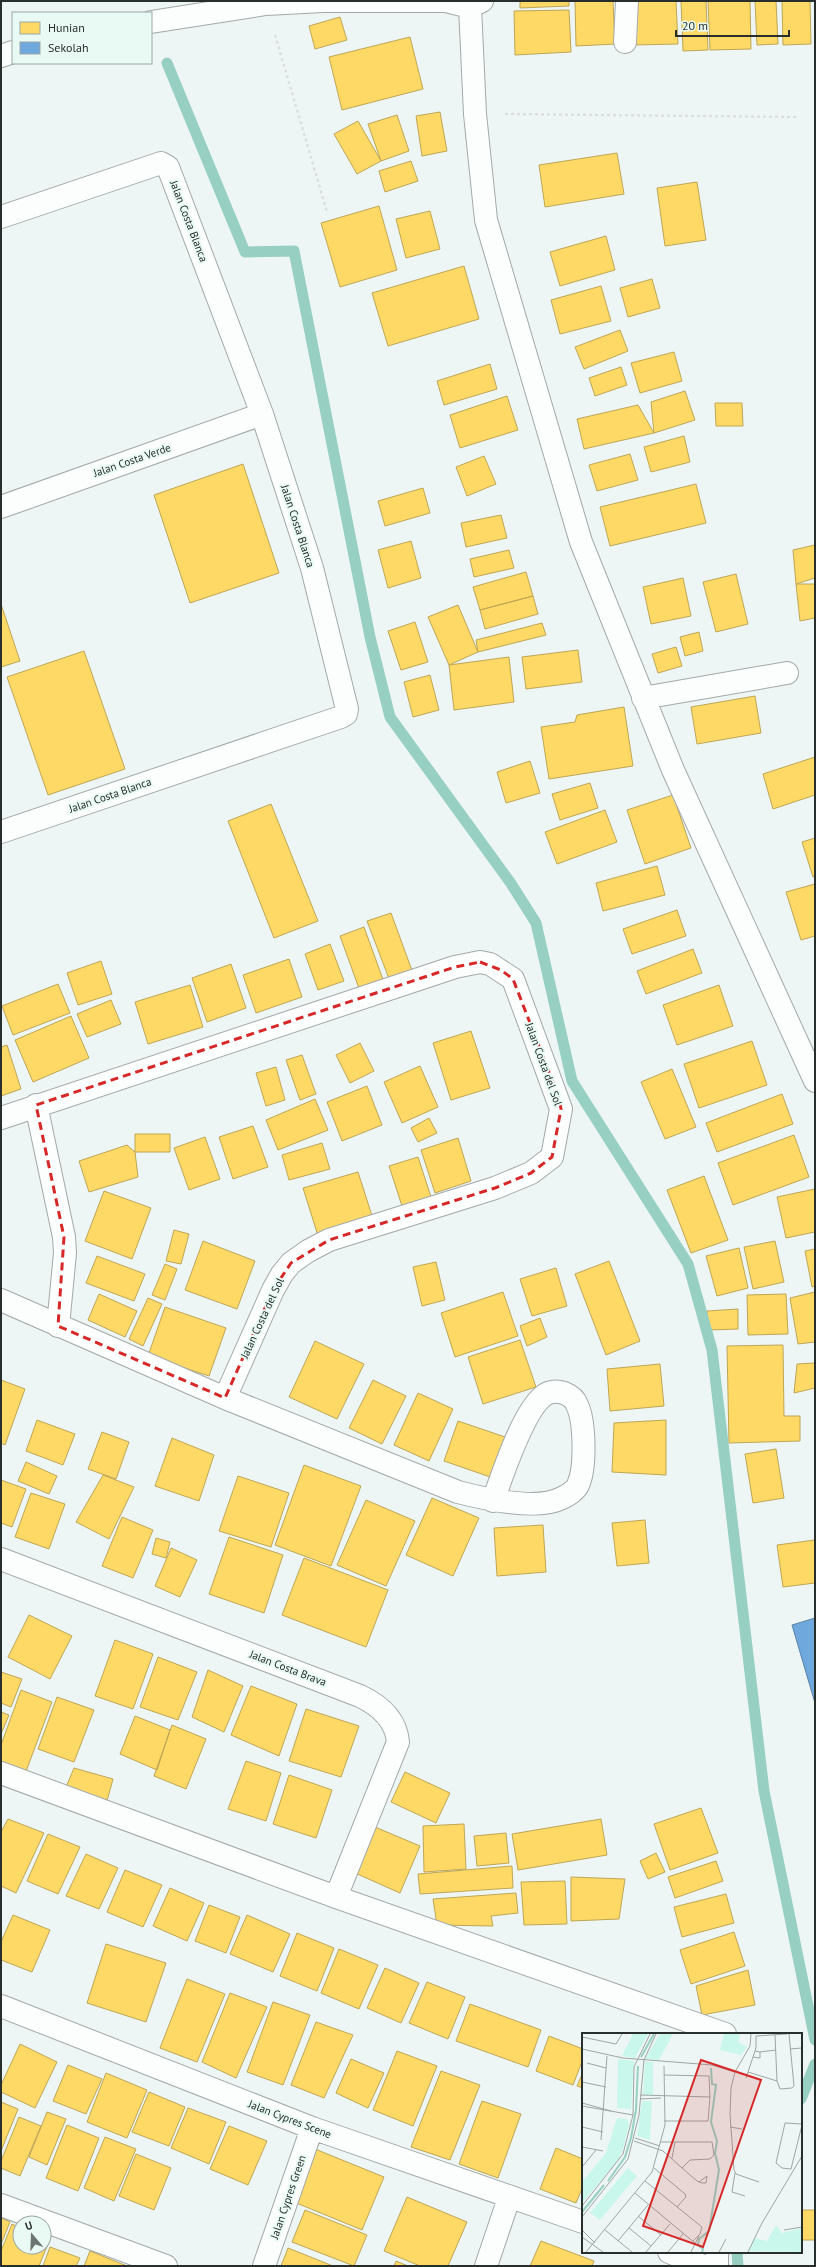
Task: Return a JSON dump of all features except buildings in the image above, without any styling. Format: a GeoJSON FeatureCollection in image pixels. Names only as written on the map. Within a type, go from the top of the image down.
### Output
{"type":"FeatureCollection","features":[{"type":"Feature","properties":{"kind":"street"},"geometry":{"type":"LineString","coordinates":[[152,22],[266,4],[322,1],[446,2],[477,4],[475,114],[482,195],[493,246],[581,542],[673,770],[815,1081]]}},
{"type":"Feature","properties":{"kind":"street"},"geometry":{"type":"LineString","coordinates":[[625,42],[627,1]]}},
{"type":"Feature","properties":{"kind":"street"},"geometry":{"type":"LineString","coordinates":[[1,56],[12,52]]}},
{"type":"Feature","properties":{"kind":"street","name":"Jalan Costa Blanca"},"geometry":{"type":"LineString","coordinates":[[1,217],[162,162],[168,167],[262,414],[312,568],[346,698],[346,714],[340,717],[1,832]]}},
{"type":"Feature","properties":{"kind":"street","name":"Jalan Costa Verde"},"geometry":{"type":"LineString","coordinates":[[1,507],[262,414]]}},
{"type":"Feature","properties":{"kind":"street"},"geometry":{"type":"LineString","coordinates":[[643,698],[787,673]]}},
{"type":"Feature","properties":{"kind":"street","name":"Jalan Costa del Sol"},"geometry":{"type":"LineString","coordinates":[[1,1118],[36,1105],[455,967],[480,962],[490,964],[513,979],[559,1098],[561,1109],[552,1157],[531,1173],[495,1188],[329,1240],[296,1259],[282,1274],[273,1290],[225,1398]]}},
{"type":"Feature","properties":{"kind":"street"},"geometry":{"type":"LineString","coordinates":[[36,1105],[64,1237],[65,1253],[58,1326]]}},
{"type":"Feature","properties":{"kind":"street"},"geometry":{"type":"LineString","coordinates":[[1,1300],[225,1398],[458,1492],[493,1501],[547,1503],[563,1498],[578,1487],[582,1462],[583,1433],[577,1403],[568,1395],[553,1391],[547,1393],[534,1406],[512,1448],[493,1501]]}},
{"type":"Feature","properties":{"kind":"street","name":"Jalan Costa Brava"},"geometry":{"type":"LineString","coordinates":[[1,1559],[360,1696],[377,1704],[397,1732],[398,1742],[336,1897]]}},
{"type":"Feature","properties":{"kind":"street"},"geometry":{"type":"LineString","coordinates":[[1,1773],[336,1897],[722,2033]]}},
{"type":"Feature","properties":{"kind":"street","name":"Jalan Cypres Scene"},"geometry":{"type":"LineString","coordinates":[[1,2006],[312,2128],[509,2198],[582,2222]]}},
{"type":"Feature","properties":{"kind":"street","name":"Jalan Cypres Green"},"geometry":{"type":"LineString","coordinates":[[264,2266],[312,2128]]}},
{"type":"Feature","properties":{"kind":"street"},"geometry":{"type":"LineString","coordinates":[[486,2266],[509,2198]]}},
{"type":"Feature","properties":{"kind":"street"},"geometry":{"type":"LineString","coordinates":[[1,2205],[166,2266]]}},
{"type":"Feature","properties":{"kind":"street"},"geometry":{"type":"LineString","coordinates":[[672,2253],[703,2266]]}},
{"type":"Feature","properties":{"kind":"street"},"geometry":{"type":"LineString","coordinates":[[717,2253],[717,2266]]}},
{"type":"Feature","properties":{"kind":"path"},"geometry":{"type":"LineString","coordinates":[[266,4],[327,212]]}},
{"type":"Feature","properties":{"kind":"path"},"geometry":{"type":"LineString","coordinates":[[475,114],[796,117]]}},
{"type":"Feature","properties":{"kind":"highlighted area"},"geometry":{"type":"Polygon","coordinates":[[[480,962],[501,970],[513,979],[559,1098],[561,1109],[552,1157],[531,1173],[495,1188],[329,1240],[291,1263],[273,1290],[225,1398],[58,1326],[64,1237],[36,1105],[455,967],[480,962]]]}},
{"type":"Feature","properties":{"kind":"waterway"},"geometry":{"type":"LineString","coordinates":[[167,63],[245,252],[294,251],[370,637],[390,717],[510,882],[536,923],[572,1081],[688,1264],[712,1350],[764,1791],[815,2040]]}},
{"type":"Feature","properties":{"kind":"waterway"},"geometry":{"type":"LineString","coordinates":[[802,2096],[815,2064]]}},
{"type":"Feature","properties":{"kind":"waterway"},"geometry":{"type":"LineString","coordinates":[[737,2253],[738,2266]]}}]}
